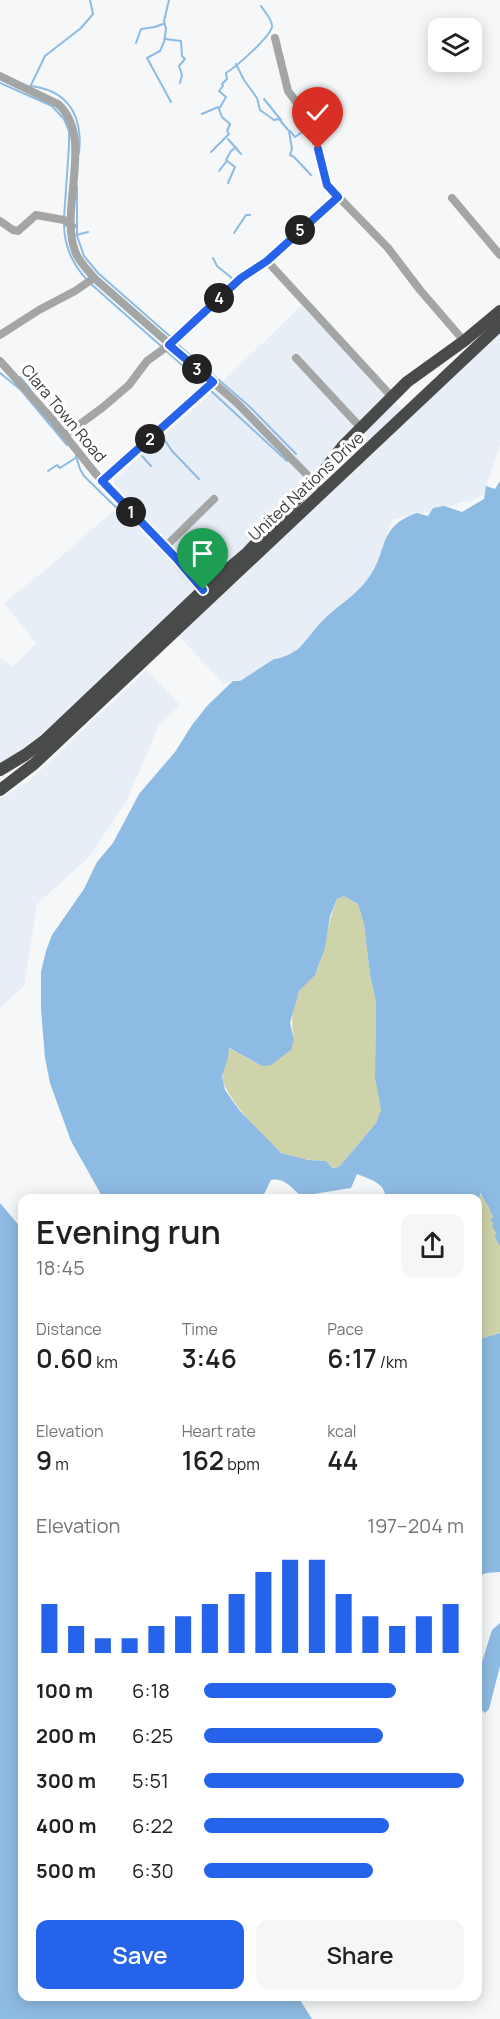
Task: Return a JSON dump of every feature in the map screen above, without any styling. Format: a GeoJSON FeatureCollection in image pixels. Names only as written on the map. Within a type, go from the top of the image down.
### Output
{"type":"FeatureCollection","features":[{"type":"Feature","properties":{"kind":"highway","name":"United Nations Drive"},"geometry":{"type":"LineString","coordinates":[[0,770],[45,740],[203,590],[247,553],[314,482],[343,446],[419,372],[464,341],[500,311]]}},
{"type":"Feature","properties":{"kind":"highway","name":"United Nations Drive"},"geometry":{"type":"LineString","coordinates":[[0,790],[34,764],[500,325]]}},
{"type":"Feature","properties":{"kind":"street"},"geometry":{"type":"LineString","coordinates":[[275,38],[288,91],[311,122],[327,185],[388,248],[464,341]]}},
{"type":"Feature","properties":{"kind":"street"},"geometry":{"type":"LineString","coordinates":[[0,76],[48,99],[66,111],[75,139],[72,226],[76,254],[94,278],[244,411],[324,491]]}},
{"type":"Feature","properties":{"kind":"street"},"geometry":{"type":"LineString","coordinates":[[65,435],[129,385],[147,361],[169,345],[241,278],[267,261],[338,197]]}},
{"type":"Feature","properties":{"kind":"street"},"geometry":{"type":"LineString","coordinates":[[452,198],[500,255]]}},
{"type":"Feature","properties":{"kind":"street"},"geometry":{"type":"LineString","coordinates":[[0,221],[18,231],[36,215],[64,220],[72,226]]}},
{"type":"Feature","properties":{"kind":"street"},"geometry":{"type":"LineString","coordinates":[[267,261],[392,397]]}},
{"type":"Feature","properties":{"kind":"street"},"geometry":{"type":"LineString","coordinates":[[0,335],[94,278]]}},
{"type":"Feature","properties":{"kind":"street"},"geometry":{"type":"LineString","coordinates":[[296,358],[361,428]]}},
{"type":"Feature","properties":{"kind":"street","name":"Clara Town Road"},"geometry":{"type":"LineString","coordinates":[[0,361],[203,590]]}},
{"type":"Feature","properties":{"kind":"street"},"geometry":{"type":"LineString","coordinates":[[105,478],[212,383]]}},
{"type":"Feature","properties":{"kind":"street"},"geometry":{"type":"LineString","coordinates":[[165,547],[214,500]]}},
{"type":"Feature","properties":{"kind":"shaded area"},"geometry":{"type":"Polygon","coordinates":[[[301,306],[407,413],[500,333],[500,444],[484,494],[471,501],[460,502],[445,509],[393,519],[369,581],[324,618],[296,650],[279,659],[274,659],[240,681],[235,680],[224,684],[169,626],[0,771],[0,657],[13,667],[36,643],[4,603],[120,505],[126,497],[113,481],[211,393],[301,306]]]}},
{"type":"Feature","properties":{"kind":"shaded area"},"geometry":{"type":"Polygon","coordinates":[[[147,670],[180,705],[159,725],[126,802],[89,857],[37,904],[24,986],[0,1008],[0,799],[29,781],[147,670]]]}},
{"type":"Feature","properties":{"kind":"green space"},"geometry":{"type":"Polygon","coordinates":[[[344,896],[358,904],[364,924],[370,975],[376,1002],[375,1078],[381,1110],[376,1123],[339,1167],[331,1168],[326,1161],[290,1157],[274,1147],[238,1107],[225,1087],[223,1076],[228,1048],[262,1066],[294,1040],[292,1021],[297,995],[318,968],[334,907],[337,899],[344,896]]]}},
{"type":"Feature","properties":{"kind":"green space"},"geometry":{"type":"Polygon","coordinates":[[[482,1197],[492,1215],[500,1247],[500,1333],[483,1338],[482,1197]]]}},
{"type":"Feature","properties":{"kind":"water"},"geometry":{"type":"Polygon","coordinates":[[[500,481],[500,1247],[492,1226],[494,1223],[490,1221],[493,1217],[482,1194],[385,1194],[380,1185],[357,1174],[351,1188],[314,1194],[299,1194],[288,1184],[276,1179],[271,1180],[264,1194],[101,1194],[71,1141],[50,1083],[45,1058],[41,972],[52,935],[84,889],[97,862],[113,843],[139,794],[175,752],[207,706],[233,681],[240,681],[274,659],[299,648],[323,620],[367,580],[395,525],[417,513],[428,516],[433,508],[444,506],[462,512],[484,499],[486,486],[495,489],[500,481]],[[344,896],[337,899],[330,916],[325,948],[315,975],[299,991],[290,1023],[294,1040],[291,1050],[271,1065],[262,1066],[229,1048],[222,1076],[225,1090],[240,1111],[281,1153],[308,1160],[326,1161],[332,1168],[339,1167],[376,1123],[381,1110],[375,1078],[376,1002],[370,975],[364,924],[358,904],[344,896]]]}},
{"type":"Feature","properties":{"kind":"water"},"geometry":{"type":"Polygon","coordinates":[[[0,1203],[18,1224],[18,2001],[301,2001],[312,2019],[0,2019],[0,1203]]]}},
{"type":"Feature","properties":{"kind":"water"},"geometry":{"type":"Polygon","coordinates":[[[500,1333],[500,1572],[482,1575],[482,1338],[500,1333]]]}},
{"type":"Feature","properties":{"kind":"water"},"geometry":{"type":"Polygon","coordinates":[[[500,1623],[500,1666],[489,1709],[485,1713],[482,1710],[482,1662],[492,1630],[500,1623]]]}},
{"type":"Feature","properties":{"kind":"waterway"},"geometry":{"type":"LineString","coordinates":[[31,85],[45,56],[81,28],[93,14],[90,0]]}},
{"type":"Feature","properties":{"kind":"waterway"},"geometry":{"type":"LineString","coordinates":[[169,0],[164,21],[166,29],[164,42],[160,51],[147,58],[171,102]]}},
{"type":"Feature","properties":{"kind":"waterway"},"geometry":{"type":"LineString","coordinates":[[211,152],[229,134],[227,131],[230,124],[222,117],[219,109],[226,97],[219,91],[227,79],[226,73],[259,45],[272,27],[270,19],[261,6]]}},
{"type":"Feature","properties":{"kind":"waterway"},"geometry":{"type":"LineString","coordinates":[[136,43],[141,29],[163,24]]}},
{"type":"Feature","properties":{"kind":"waterway"},"geometry":{"type":"LineString","coordinates":[[165,39],[181,41],[182,56],[185,59],[179,66],[182,75],[180,83]]}},
{"type":"Feature","properties":{"kind":"waterway"},"geometry":{"type":"LineString","coordinates":[[236,64],[257,98],[260,110],[274,120],[279,119],[289,131],[292,149],[290,155],[311,175]]}},
{"type":"Feature","properties":{"kind":"waterway"},"geometry":{"type":"LineString","coordinates":[[0,83],[52,106],[64,119],[69,131],[64,218]]}},
{"type":"Feature","properties":{"kind":"waterway"},"geometry":{"type":"LineString","coordinates":[[30,86],[55,93],[71,108],[79,128],[79,153]]}},
{"type":"Feature","properties":{"kind":"waterway"},"geometry":{"type":"LineString","coordinates":[[264,99],[281,120]]}},
{"type":"Feature","properties":{"kind":"waterway"},"geometry":{"type":"LineString","coordinates":[[202,114],[218,107]]}},
{"type":"Feature","properties":{"kind":"waterway"},"geometry":{"type":"LineString","coordinates":[[290,131],[295,137],[308,128]]}},
{"type":"Feature","properties":{"kind":"waterway"},"geometry":{"type":"LineString","coordinates":[[228,139],[241,154]]}},
{"type":"Feature","properties":{"kind":"waterway"},"geometry":{"type":"LineString","coordinates":[[228,183],[235,167],[226,160],[236,147]]}},
{"type":"Feature","properties":{"kind":"waterway"},"geometry":{"type":"LineString","coordinates":[[219,171],[226,162]]}},
{"type":"Feature","properties":{"kind":"waterway"},"geometry":{"type":"LineString","coordinates":[[77,186],[77,236],[84,256],[98,273],[172,338]]}},
{"type":"Feature","properties":{"kind":"waterway"},"geometry":{"type":"LineString","coordinates":[[234,233],[246,215],[250,215]]}},
{"type":"Feature","properties":{"kind":"waterway"},"geometry":{"type":"LineString","coordinates":[[64,223],[65,239],[70,254],[87,280]]}},
{"type":"Feature","properties":{"kind":"waterway"},"geometry":{"type":"LineString","coordinates":[[76,235],[88,232]]}},
{"type":"Feature","properties":{"kind":"waterway"},"geometry":{"type":"LineString","coordinates":[[213,258],[217,266],[233,279]]}},
{"type":"Feature","properties":{"kind":"waterway"},"geometry":{"type":"LineString","coordinates":[[91,284],[161,346]]}},
{"type":"Feature","properties":{"kind":"waterway"},"geometry":{"type":"LineString","coordinates":[[175,342],[249,406],[296,454]]}},
{"type":"Feature","properties":{"kind":"waterway"},"geometry":{"type":"LineString","coordinates":[[165,350],[206,386]]}},
{"type":"Feature","properties":{"kind":"waterway"},"geometry":{"type":"LineString","coordinates":[[0,373],[21,390],[67,445]]}},
{"type":"Feature","properties":{"kind":"waterway"},"geometry":{"type":"LineString","coordinates":[[20,377],[30,389]]}},
{"type":"Feature","properties":{"kind":"waterway"},"geometry":{"type":"LineString","coordinates":[[210,390],[287,461]]}},
{"type":"Feature","properties":{"kind":"waterway"},"geometry":{"type":"LineString","coordinates":[[164,439],[172,451],[199,479]]}},
{"type":"Feature","properties":{"kind":"waterway"},"geometry":{"type":"LineString","coordinates":[[76,456],[84,476],[127,518]]}},
{"type":"Feature","properties":{"kind":"waterway"},"geometry":{"type":"LineString","coordinates":[[142,456],[151,466]]}},
{"type":"Feature","properties":{"kind":"waterway"},"geometry":{"type":"LineString","coordinates":[[48,471],[57,465],[60,468],[77,457]]}},
{"type":"Feature","properties":{"kind":"route"},"geometry":{"type":"LineString","coordinates":[[203,590],[176,558],[102,481],[213,382],[169,345],[241,278],[253,268],[267,261],[338,197],[328,188],[318,149]]}}]}
